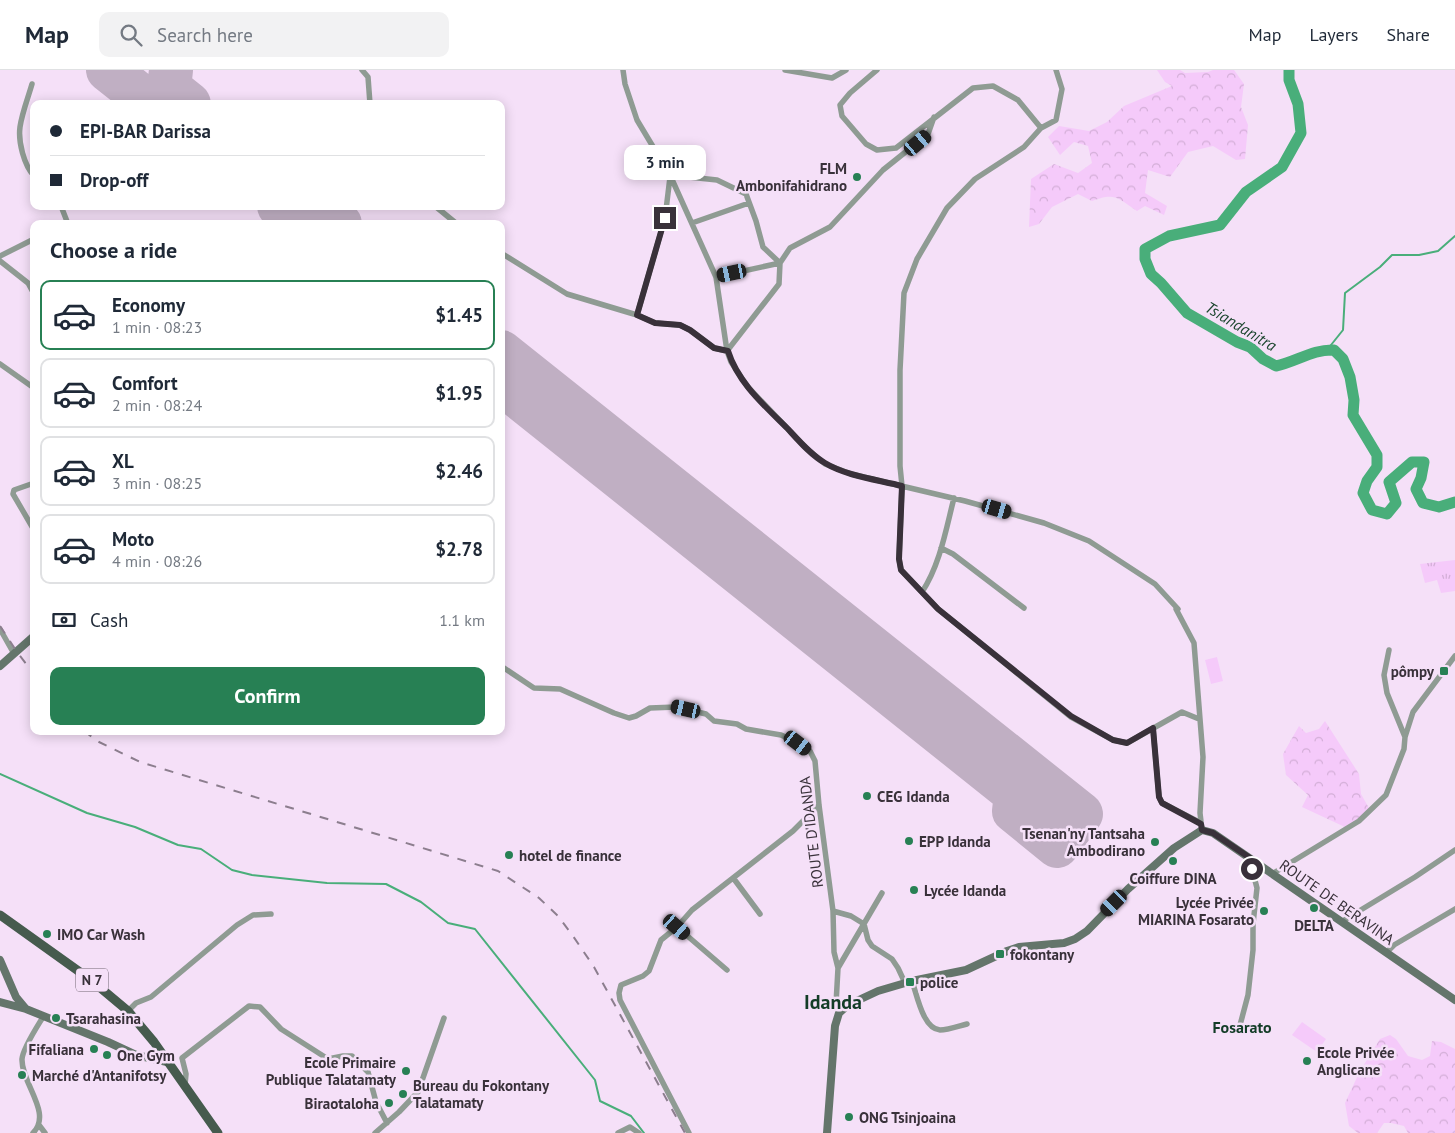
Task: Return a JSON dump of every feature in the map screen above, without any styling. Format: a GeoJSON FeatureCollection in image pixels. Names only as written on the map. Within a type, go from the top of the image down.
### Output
{"type":"FeatureCollection","features":[{"type":"Feature","properties":{"kind":"main road","name":"N 7"},"geometry":{"type":"LineString","coordinates":[[0,915],[91,980],[128,1011],[154,1042],[218,1133]]}},
{"type":"Feature","properties":{"kind":"street"},"geometry":{"type":"LineString","coordinates":[[362,70],[368,78],[370,100]]}},
{"type":"Feature","properties":{"kind":"street"},"geometry":{"type":"LineString","coordinates":[[622,70],[637,120],[670,175],[716,277],[731,362],[747,386],[806,448],[826,464],[851,474],[954,498],[1044,523],[1090,541],[1155,584],[1178,609],[1176,609],[1194,643],[1203,757],[1200,813],[1202,827]]}},
{"type":"Feature","properties":{"kind":"street"},"geometry":{"type":"LineString","coordinates":[[785,70],[832,78],[846,70]]}},
{"type":"Feature","properties":{"kind":"street"},"geometry":{"type":"LineString","coordinates":[[877,70],[850,93],[840,105],[842,116],[866,144],[877,150],[896,148],[973,88],[993,86],[1018,100],[1041,128]]}},
{"type":"Feature","properties":{"kind":"street"},"geometry":{"type":"LineString","coordinates":[[1056,70],[1062,90],[1056,120],[1041,128],[1024,147],[975,179],[947,208],[917,259],[904,293],[900,370],[900,466],[902,486],[899,559],[901,570],[945,615],[1071,716],[1113,740],[1127,743],[1182,712],[1199,718]]}},
{"type":"Feature","properties":{"kind":"street"},"geometry":{"type":"LineString","coordinates":[[30,171],[23,152],[20,128],[32,84]]}},
{"type":"Feature","properties":{"kind":"street"},"geometry":{"type":"LineString","coordinates":[[728,351],[779,284],[780,263],[790,248],[830,227],[883,170],[928,134],[934,117]]}},
{"type":"Feature","properties":{"kind":"street"},"geometry":{"type":"LineString","coordinates":[[670,175],[717,180],[746,194],[763,247],[780,263]]}},
{"type":"Feature","properties":{"kind":"street"},"geometry":{"type":"LineString","coordinates":[[637,315],[665,218],[670,175]]}},
{"type":"Feature","properties":{"kind":"street"},"geometry":{"type":"LineString","coordinates":[[692,223],[750,203]]}},
{"type":"Feature","properties":{"kind":"street"},"geometry":{"type":"LineString","coordinates":[[440,210],[452,220]]}},
{"type":"Feature","properties":{"kind":"street"},"geometry":{"type":"LineString","coordinates":[[0,256],[30,241]]}},
{"type":"Feature","properties":{"kind":"street"},"geometry":{"type":"LineString","coordinates":[[505,255],[567,294],[637,315],[655,323],[680,325],[714,348],[728,351]]}},
{"type":"Feature","properties":{"kind":"street"},"geometry":{"type":"LineString","coordinates":[[0,261],[28,282],[30,286]]}},
{"type":"Feature","properties":{"kind":"street"},"geometry":{"type":"LineString","coordinates":[[716,277],[780,263]]}},
{"type":"Feature","properties":{"kind":"street"},"geometry":{"type":"LineString","coordinates":[[0,364],[30,385]]}},
{"type":"Feature","properties":{"kind":"street"},"geometry":{"type":"LineString","coordinates":[[30,484],[14,490],[13,494],[30,523]]}},
{"type":"Feature","properties":{"kind":"street"},"geometry":{"type":"LineString","coordinates":[[922,592],[929,582],[941,548],[954,498]]}},
{"type":"Feature","properties":{"kind":"street"},"geometry":{"type":"LineString","coordinates":[[941,548],[952,554],[1024,608]]}},
{"type":"Feature","properties":{"kind":"street"},"geometry":{"type":"LineString","coordinates":[[0,629],[13,652]]}},
{"type":"Feature","properties":{"kind":"street"},"geometry":{"type":"LineString","coordinates":[[0,666],[13,652],[17,652],[30,640]]}},
{"type":"Feature","properties":{"kind":"street"},"geometry":{"type":"LineString","coordinates":[[1389,650],[1384,675],[1387,693],[1405,736]]}},
{"type":"Feature","properties":{"kind":"street"},"geometry":{"type":"LineString","coordinates":[[1272,874],[1359,821],[1386,795],[1404,748],[1405,736],[1413,712],[1455,656]]}},
{"type":"Feature","properties":{"kind":"street","name":"ROUTE D'IDANDA"},"geometry":{"type":"LineString","coordinates":[[505,669],[534,688],[560,689],[629,718],[650,708],[676,707],[706,714],[714,721],[737,724],[746,729],[780,735],[810,751],[815,761],[833,911],[834,952],[838,968],[836,1004],[839,1012]]}},
{"type":"Feature","properties":{"kind":"street"},"geometry":{"type":"LineString","coordinates":[[1153,728],[1159,797],[1162,803],[1202,827]]}},
{"type":"Feature","properties":{"kind":"street"},"geometry":{"type":"LineString","coordinates":[[689,1133],[625,1009],[619,993],[621,985],[643,976],[649,971],[661,940],[677,927],[692,910],[793,831],[819,805]]}},
{"type":"Feature","properties":{"kind":"street"},"geometry":{"type":"LineString","coordinates":[[826,1133],[835,1026],[839,1012],[855,1001],[878,991],[909,982],[966,970],[1019,947],[1064,943],[1075,939],[1087,931],[1128,889],[1174,848],[1202,827]]}},
{"type":"Feature","properties":{"kind":"street","name":"ROUTE DE BERAVINA"},"geometry":{"type":"LineString","coordinates":[[1202,827],[1250,858],[1455,1000]]}},
{"type":"Feature","properties":{"kind":"street"},"geometry":{"type":"LineString","coordinates":[[1341,922],[1455,850]]}},
{"type":"Feature","properties":{"kind":"street"},"geometry":{"type":"LineString","coordinates":[[1239,1029],[1248,995],[1253,950],[1253,924],[1258,888],[1250,858]]}},
{"type":"Feature","properties":{"kind":"street"},"geometry":{"type":"LineString","coordinates":[[734,879],[760,914]]}},
{"type":"Feature","properties":{"kind":"street"},"geometry":{"type":"LineString","coordinates":[[838,968],[882,893]]}},
{"type":"Feature","properties":{"kind":"street"},"geometry":{"type":"LineString","coordinates":[[1386,953],[1394,945],[1455,909]]}},
{"type":"Feature","properties":{"kind":"street"},"geometry":{"type":"LineString","coordinates":[[833,911],[851,916],[864,924],[868,940],[872,946],[892,959],[909,982],[929,1025],[941,1030],[967,1024]]}},
{"type":"Feature","properties":{"kind":"street"},"geometry":{"type":"LineString","coordinates":[[128,1011],[136,1003],[150,997],[237,925],[253,915],[271,914]]}},
{"type":"Feature","properties":{"kind":"street"},"geometry":{"type":"LineString","coordinates":[[677,927],[728,970]]}},
{"type":"Feature","properties":{"kind":"street"},"geometry":{"type":"LineString","coordinates":[[0,960],[16,997],[26,1009]]}},
{"type":"Feature","properties":{"kind":"street"},"geometry":{"type":"LineString","coordinates":[[0,1002],[26,1009],[136,1055],[167,1062]]}},
{"type":"Feature","properties":{"kind":"street"},"geometry":{"type":"LineString","coordinates":[[185,1086],[186,1074],[182,1058],[249,1006],[260,1007],[281,1029],[328,1059],[352,1056],[368,1072],[376,1102],[387,1123]]}},
{"type":"Feature","properties":{"kind":"street"},"geometry":{"type":"LineString","coordinates":[[43,1017],[22,1058],[24,1069],[39,1110],[40,1125],[45,1133]]}},
{"type":"Feature","properties":{"kind":"street"},"geometry":{"type":"LineString","coordinates":[[374,1133],[387,1123],[418,1092],[444,1018]]}},
{"type":"Feature","properties":{"kind":"street"},"geometry":{"type":"LineString","coordinates":[[33,1133],[40,1125]]}},
{"type":"Feature","properties":{"kind":"street"},"geometry":{"type":"LineString","coordinates":[[618,1133],[630,1127],[640,1133]]}},
{"type":"Feature","properties":{"kind":"green space"},"geometry":{"type":"Polygon","coordinates":[[[1157,70],[1180,70],[1185,73],[1234,70],[1244,84],[1241,107],[1248,125],[1245,159],[1236,160],[1213,146],[1188,152],[1170,177],[1148,170],[1145,193],[1167,206],[1164,215],[1145,206],[1137,211],[1116,198],[1106,197],[1092,201],[1078,194],[1052,207],[1039,224],[1029,227],[1031,179],[1054,164],[1078,173],[1092,163],[1088,146],[1074,142],[1060,155],[1048,137],[1059,126],[1089,131],[1107,122],[1124,106],[1172,86],[1165,82],[1157,70]]]}},
{"type":"Feature","properties":{"kind":"green space"},"geometry":{"type":"Polygon","coordinates":[[[1455,560],[1455,591],[1441,593],[1437,580],[1425,583],[1420,564],[1455,560]]]}},
{"type":"Feature","properties":{"kind":"green space"},"geometry":{"type":"Polygon","coordinates":[[[1217,657],[1223,681],[1211,684],[1205,660],[1217,657]]]}},
{"type":"Feature","properties":{"kind":"green space"},"geometry":{"type":"Polygon","coordinates":[[[1325,721],[1359,774],[1361,794],[1370,810],[1347,828],[1302,807],[1308,795],[1286,775],[1283,754],[1299,726],[1306,733],[1319,729],[1325,721]]]}},
{"type":"Feature","properties":{"kind":"green space"},"geometry":{"type":"Polygon","coordinates":[[[1302,1022],[1326,1039],[1317,1052],[1292,1035],[1302,1022]]]}},
{"type":"Feature","properties":{"kind":"green space"},"geometry":{"type":"Polygon","coordinates":[[[1390,1035],[1396,1039],[1408,1056],[1422,1060],[1430,1056],[1432,1041],[1441,1042],[1455,1049],[1455,1133],[1408,1133],[1404,1126],[1384,1123],[1377,1133],[1358,1133],[1349,1126],[1345,1103],[1360,1071],[1380,1039],[1390,1035]]]}},
{"type":"Feature","properties":{"kind":"waterway","name":"Tsiandanitra"},"geometry":{"type":"LineString","coordinates":[[1289,70],[1289,80],[1298,104],[1301,133],[1282,167],[1246,192],[1220,225],[1169,236],[1145,249],[1145,259],[1151,274],[1187,313],[1237,342],[1250,347],[1263,359],[1276,366],[1326,350],[1334,350],[1343,359],[1350,377],[1354,400],[1353,415],[1377,455],[1377,467],[1367,481],[1363,493],[1372,510],[1387,514],[1396,503],[1389,482],[1412,462],[1424,462],[1421,478],[1416,489],[1423,503],[1439,507],[1455,502]]}},
{"type":"Feature","properties":{"kind":"waterway"},"geometry":{"type":"LineString","coordinates":[[1327,350],[1343,330],[1345,293],[1380,267],[1392,255],[1419,255],[1438,251],[1455,236]]}},
{"type":"Feature","properties":{"kind":"waterway"},"geometry":{"type":"LineString","coordinates":[[0,774],[87,813],[135,827],[178,845],[201,849],[232,870],[252,875],[327,883],[386,884],[421,902],[448,923],[475,929],[595,1080],[600,1101],[631,1116],[644,1133]]}},
{"type":"Feature","properties":{"kind":"runway"},"geometry":{"type":"LineString","coordinates":[[108,70],[146,100]]}},
{"type":"Feature","properties":{"kind":"runway"},"geometry":{"type":"LineString","coordinates":[[171,70],[169,88],[184,100]]}},
{"type":"Feature","properties":{"kind":"runway"},"geometry":{"type":"LineString","coordinates":[[284,210],[296,220]]}},
{"type":"Feature","properties":{"kind":"runway"},"geometry":{"type":"LineString","coordinates":[[323,210],[335,220]]}},
{"type":"Feature","properties":{"kind":"runway"},"geometry":{"type":"LineString","coordinates":[[505,355],[1081,814],[1057,846],[1014,811],[1016,794],[505,386]]}},
{"type":"Feature","properties":{"kind":"railway"},"geometry":{"type":"LineString","coordinates":[[0,626],[30,669]]}},
{"type":"Feature","properties":{"kind":"railway"},"geometry":{"type":"LineString","coordinates":[[89,735],[99,742],[140,762],[498,871],[539,898],[558,916],[594,967],[685,1133]]}},
{"type":"Feature","properties":{"kind":"place","name":"FLM Ambonifahidrano"},"geometry":{"type":"Point","coordinates":[857,177]}},
{"type":"Feature","properties":{"kind":"place","name":"pômpy"},"geometry":{"type":"Point","coordinates":[1444,671]}},
{"type":"Feature","properties":{"kind":"place","name":"CEG Idanda"},"geometry":{"type":"Point","coordinates":[867,796]}},
{"type":"Feature","properties":{"kind":"place","name":"EPP Idanda"},"geometry":{"type":"Point","coordinates":[909,841]}},
{"type":"Feature","properties":{"kind":"place","name":"Tsenan'ny Tantsaha Ambodirano"},"geometry":{"type":"Point","coordinates":[1155,842]}},
{"type":"Feature","properties":{"kind":"place","name":"hotel de finance"},"geometry":{"type":"Point","coordinates":[509,855]}},
{"type":"Feature","properties":{"kind":"place","name":"Coiffure DINA"},"geometry":{"type":"Point","coordinates":[1173,861]}},
{"type":"Feature","properties":{"kind":"place","name":"Lycée Idanda"},"geometry":{"type":"Point","coordinates":[914,890]}},
{"type":"Feature","properties":{"kind":"place","name":"DELTA"},"geometry":{"type":"Point","coordinates":[1314,908]}},
{"type":"Feature","properties":{"kind":"place","name":"Lycée Privée MIARINA Fosarato"},"geometry":{"type":"Point","coordinates":[1264,911]}},
{"type":"Feature","properties":{"kind":"place","name":"IMO Car Wash"},"geometry":{"type":"Point","coordinates":[47,934]}},
{"type":"Feature","properties":{"kind":"place","name":"fokontany"},"geometry":{"type":"Point","coordinates":[1000,954]}},
{"type":"Feature","properties":{"kind":"place","name":"police"},"geometry":{"type":"Point","coordinates":[910,982]}},
{"type":"Feature","properties":{"kind":"place","name":"Tsarahasina"},"geometry":{"type":"Point","coordinates":[56,1018]}},
{"type":"Feature","properties":{"kind":"place","name":"Fifaliana"},"geometry":{"type":"Point","coordinates":[94,1049]}},
{"type":"Feature","properties":{"kind":"place","name":"One Gym"},"geometry":{"type":"Point","coordinates":[107,1055]}},
{"type":"Feature","properties":{"kind":"place","name":"Ecole Privée Anglicane"},"geometry":{"type":"Point","coordinates":[1307,1061]}},
{"type":"Feature","properties":{"kind":"place","name":"Ecole Primaire Publique Talatamaty"},"geometry":{"type":"Point","coordinates":[406,1071]}},
{"type":"Feature","properties":{"kind":"place","name":"Marché d'Antanifotsy"},"geometry":{"type":"Point","coordinates":[22,1075]}},
{"type":"Feature","properties":{"kind":"place","name":"Bureau du Fokontany Talatamaty"},"geometry":{"type":"Point","coordinates":[403,1094]}},
{"type":"Feature","properties":{"kind":"place","name":"Biraotaloha"},"geometry":{"type":"Point","coordinates":[389,1103]}},
{"type":"Feature","properties":{"kind":"place","name":"ONG Tsinjoaina"},"geometry":{"type":"Point","coordinates":[849,1117]}},
{"type":"Feature","properties":{"kind":"district","name":"Idanda"},"geometry":{"type":"Point","coordinates":[833,1002]}},
{"type":"Feature","properties":{"kind":"district","name":"Fosarato"},"geometry":{"type":"Point","coordinates":[1242,1027]}},
{"type":"Feature","properties":{"kind":"route"},"geometry":{"type":"LineString","coordinates":[[665,218],[637,315],[655,323],[680,325],[714,348],[728,351],[731,362],[747,386],[806,448],[826,464],[851,474],[902,486],[899,559],[901,570],[938,609],[1071,716],[1113,740],[1127,743],[1153,728],[1159,797],[1162,803],[1201,824],[1202,830],[1208,830],[1250,858],[1252,869]]}}]}
